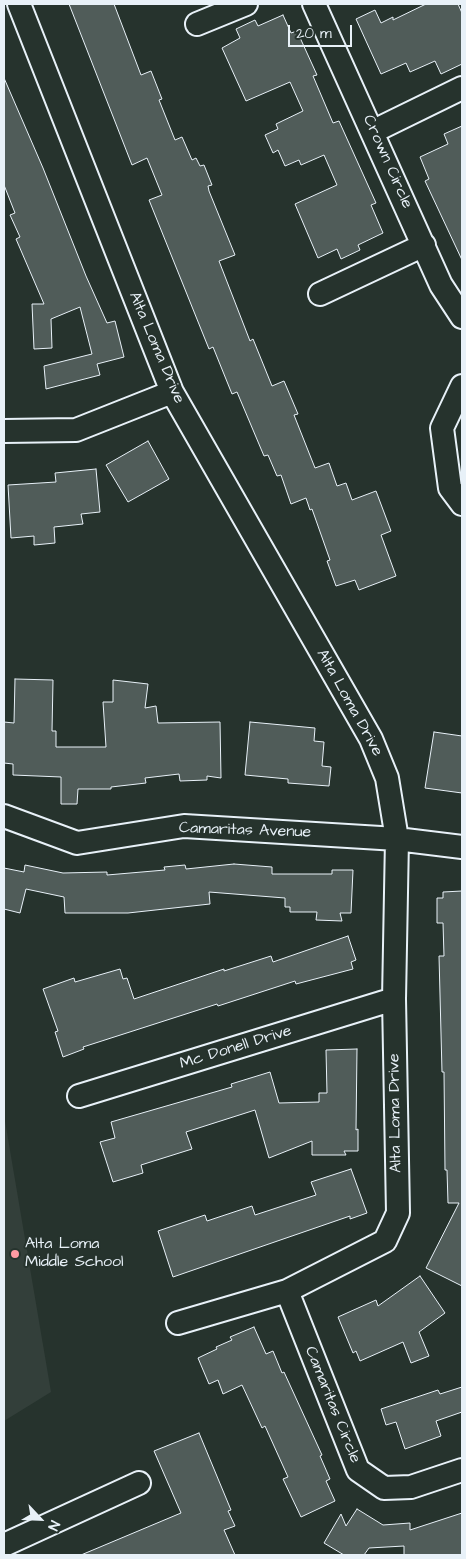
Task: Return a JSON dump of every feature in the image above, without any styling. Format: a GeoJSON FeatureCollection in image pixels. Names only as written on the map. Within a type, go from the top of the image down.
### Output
{"type":"FeatureCollection","features":[{"type":"Feature","properties":{"kind":"street","name":"Alta Loma Drive"},"geometry":{"type":"LineString","coordinates":[[19,4],[172,392],[371,740],[387,778],[397,839],[394,999],[398,1213],[385,1241],[287,1292],[178,1323]]}},
{"type":"Feature","properties":{"kind":"street"},"geometry":{"type":"LineString","coordinates":[[197,24],[246,4]]}},
{"type":"Feature","properties":{"kind":"street","name":"Crown Circle"},"geometry":{"type":"LineString","coordinates":[[314,4],[374,131],[441,285],[462,317]]}},
{"type":"Feature","properties":{"kind":"street"},"geometry":{"type":"LineString","coordinates":[[374,131],[462,88]]}},
{"type":"Feature","properties":{"kind":"street"},"geometry":{"type":"LineString","coordinates":[[320,294],[424,245]]}},
{"type":"Feature","properties":{"kind":"street"},"geometry":{"type":"LineString","coordinates":[[462,386],[442,428],[450,488],[462,504]]}},
{"type":"Feature","properties":{"kind":"street"},"geometry":{"type":"LineString","coordinates":[[4,431],[76,430],[172,392]]}},
{"type":"Feature","properties":{"kind":"street","name":"Camaritas Avenue"},"geometry":{"type":"LineString","coordinates":[[4,816],[78,843],[184,826],[397,839],[462,847]]}},
{"type":"Feature","properties":{"kind":"street","name":"Mc Donell Drive"},"geometry":{"type":"LineString","coordinates":[[79,1096],[394,999]]}},
{"type":"Feature","properties":{"kind":"street","name":"Camaritas Circle"},"geometry":{"type":"LineString","coordinates":[[287,1292],[358,1470],[384,1488],[411,1487],[462,1470]]}},
{"type":"Feature","properties":{"kind":"street"},"geometry":{"type":"LineString","coordinates":[[4,1545],[139,1483]]}},
{"type":"Feature","properties":{"kind":"shaded area","name":"Alta Loma Middle School"},"geometry":{"type":"Polygon","coordinates":[[[4,1115],[51,1392],[4,1421],[4,1115]]]}},
{"type":"Feature","properties":{"kind":"building"},"geometry":{"type":"Polygon","coordinates":[[[69,4],[114,4],[141,75],[151,71],[162,99],[159,100],[175,140],[182,137],[192,160],[196,158],[200,166],[204,165],[212,185],[208,186],[209,191],[235,255],[219,261],[250,341],[253,339],[272,386],[284,381],[298,414],[294,415],[315,468],[329,463],[337,486],[346,483],[352,500],[376,491],[391,531],[381,535],[396,576],[359,590],[355,580],[336,586],[327,561],[330,560],[312,509],[310,510],[306,498],[291,504],[281,475],[277,476],[268,455],[264,456],[237,392],[232,394],[213,347],[209,349],[149,200],[162,195],[147,158],[132,165],[69,4]]]}},
{"type":"Feature","properties":{"kind":"building"},"geometry":{"type":"Polygon","coordinates":[[[426,4],[458,4],[462,13],[462,64],[441,74],[435,61],[410,72],[406,63],[381,74],[356,19],[375,10],[381,23],[393,17],[393,20],[426,4]]]}},
{"type":"Feature","properties":{"kind":"building"},"geometry":{"type":"Polygon","coordinates":[[[283,15],[291,33],[297,31],[317,75],[313,76],[333,123],[339,121],[376,203],[371,205],[383,233],[358,245],[360,250],[341,259],[337,249],[318,258],[295,204],[337,185],[324,155],[301,165],[299,160],[285,166],[278,150],[273,153],[265,135],[278,129],[276,124],[303,111],[290,82],[246,101],[222,48],[240,38],[236,29],[255,20],[258,26],[283,15]]]}},
{"type":"Feature","properties":{"kind":"building"},"geometry":{"type":"Polygon","coordinates":[[[4,78],[107,323],[115,321],[124,357],[97,364],[100,375],[46,389],[44,366],[92,354],[80,307],[51,319],[52,348],[34,349],[32,304],[44,304],[16,239],[20,237],[10,215],[15,213],[4,185],[4,78]]]}},
{"type":"Feature","properties":{"kind":"building"},"geometry":{"type":"Polygon","coordinates":[[[462,126],[462,260],[425,181],[429,179],[420,157],[448,144],[444,134],[462,126]]]}},
{"type":"Feature","properties":{"kind":"building"},"geometry":{"type":"Polygon","coordinates":[[[148,441],[169,479],[128,502],[106,465],[148,441]]]}},
{"type":"Feature","properties":{"kind":"building"},"geometry":{"type":"Polygon","coordinates":[[[96,469],[100,512],[81,514],[83,524],[54,527],[55,543],[34,545],[34,536],[11,538],[8,485],[56,482],[55,473],[96,469]]]}},
{"type":"Feature","properties":{"kind":"building"},"geometry":{"type":"Polygon","coordinates":[[[15,679],[53,680],[52,731],[56,731],[56,747],[106,747],[103,702],[113,702],[113,680],[148,684],[145,708],[156,706],[158,723],[220,722],[221,778],[207,776],[207,780],[180,781],[179,774],[145,778],[146,783],[111,787],[111,789],[78,789],[77,804],[61,804],[61,777],[13,775],[13,764],[4,763],[4,722],[14,723],[15,679]]]}},
{"type":"Feature","properties":{"kind":"building"},"geometry":{"type":"Polygon","coordinates":[[[250,722],[315,728],[314,741],[324,742],[322,766],[331,767],[329,786],[288,783],[288,779],[245,775],[250,722]]]}},
{"type":"Feature","properties":{"kind":"building"},"geometry":{"type":"Polygon","coordinates":[[[434,732],[462,736],[462,793],[425,788],[434,732]]]}},
{"type":"Feature","properties":{"kind":"building"},"geometry":{"type":"Polygon","coordinates":[[[234,864],[272,867],[272,874],[332,874],[332,870],[353,870],[351,913],[340,913],[342,921],[316,920],[317,912],[290,912],[290,907],[285,907],[285,898],[209,892],[210,904],[128,913],[65,913],[64,897],[26,889],[20,913],[4,909],[4,868],[24,872],[25,865],[63,873],[107,872],[107,875],[165,870],[164,867],[185,865],[186,869],[234,864]]]}},
{"type":"Feature","properties":{"kind":"building"},"geometry":{"type":"Polygon","coordinates":[[[462,891],[462,1286],[426,1268],[459,1203],[448,1203],[447,1170],[445,1170],[444,1072],[442,1072],[439,956],[444,956],[443,923],[437,923],[437,898],[443,898],[443,892],[462,891]]]}},
{"type":"Feature","properties":{"kind":"building"},"geometry":{"type":"Polygon","coordinates":[[[348,936],[356,960],[351,962],[353,969],[296,984],[295,981],[218,1006],[217,1004],[83,1047],[84,1049],[63,1057],[55,1032],[58,1031],[43,989],[74,978],[75,982],[120,969],[123,979],[127,978],[134,999],[224,969],[224,971],[271,956],[273,962],[348,936]]]}},
{"type":"Feature","properties":{"kind":"building"},"geometry":{"type":"Polygon","coordinates":[[[357,1049],[356,1130],[358,1129],[358,1151],[344,1151],[346,1155],[312,1155],[312,1141],[269,1158],[255,1110],[186,1132],[192,1149],[141,1165],[143,1173],[113,1182],[100,1142],[115,1138],[111,1122],[232,1087],[231,1084],[270,1072],[279,1103],[319,1102],[319,1093],[327,1093],[326,1050],[357,1049]]]}},
{"type":"Feature","properties":{"kind":"building"},"geometry":{"type":"Polygon","coordinates":[[[351,1169],[367,1213],[350,1219],[350,1216],[173,1277],[158,1231],[205,1215],[207,1221],[252,1206],[255,1215],[316,1195],[311,1182],[351,1169]]]}},
{"type":"Feature","properties":{"kind":"building"},"geometry":{"type":"Polygon","coordinates":[[[420,1276],[445,1313],[419,1332],[429,1356],[411,1363],[403,1342],[360,1361],[356,1351],[353,1353],[338,1317],[376,1300],[378,1306],[420,1276]]]}},
{"type":"Feature","properties":{"kind":"building"},"geometry":{"type":"Polygon","coordinates":[[[254,1327],[266,1354],[273,1351],[282,1373],[284,1372],[322,1455],[320,1456],[330,1479],[326,1481],[335,1501],[301,1517],[283,1479],[288,1477],[265,1426],[262,1428],[242,1385],[223,1394],[218,1380],[209,1384],[198,1358],[232,1340],[230,1337],[254,1327]]]}},
{"type":"Feature","properties":{"kind":"building"},"geometry":{"type":"Polygon","coordinates":[[[462,1387],[462,1412],[436,1421],[441,1436],[405,1449],[396,1422],[386,1425],[381,1409],[438,1390],[440,1394],[462,1387]]]}},
{"type":"Feature","properties":{"kind":"building"},"geometry":{"type":"Polygon","coordinates":[[[199,1433],[231,1510],[228,1511],[235,1526],[224,1530],[235,1555],[81,1555],[181,1513],[154,1451],[199,1433]]]}},
{"type":"Feature","properties":{"kind":"building"},"geometry":{"type":"Polygon","coordinates":[[[357,1509],[383,1525],[410,1523],[410,1530],[462,1513],[462,1555],[404,1555],[404,1546],[369,1548],[364,1555],[344,1555],[324,1543],[341,1514],[346,1526],[357,1509]]]}},
{"type":"Feature","properties":{"kind":"place","name":"Alta Loma Middle School"},"geometry":{"type":"Point","coordinates":[15,1254]}}]}
